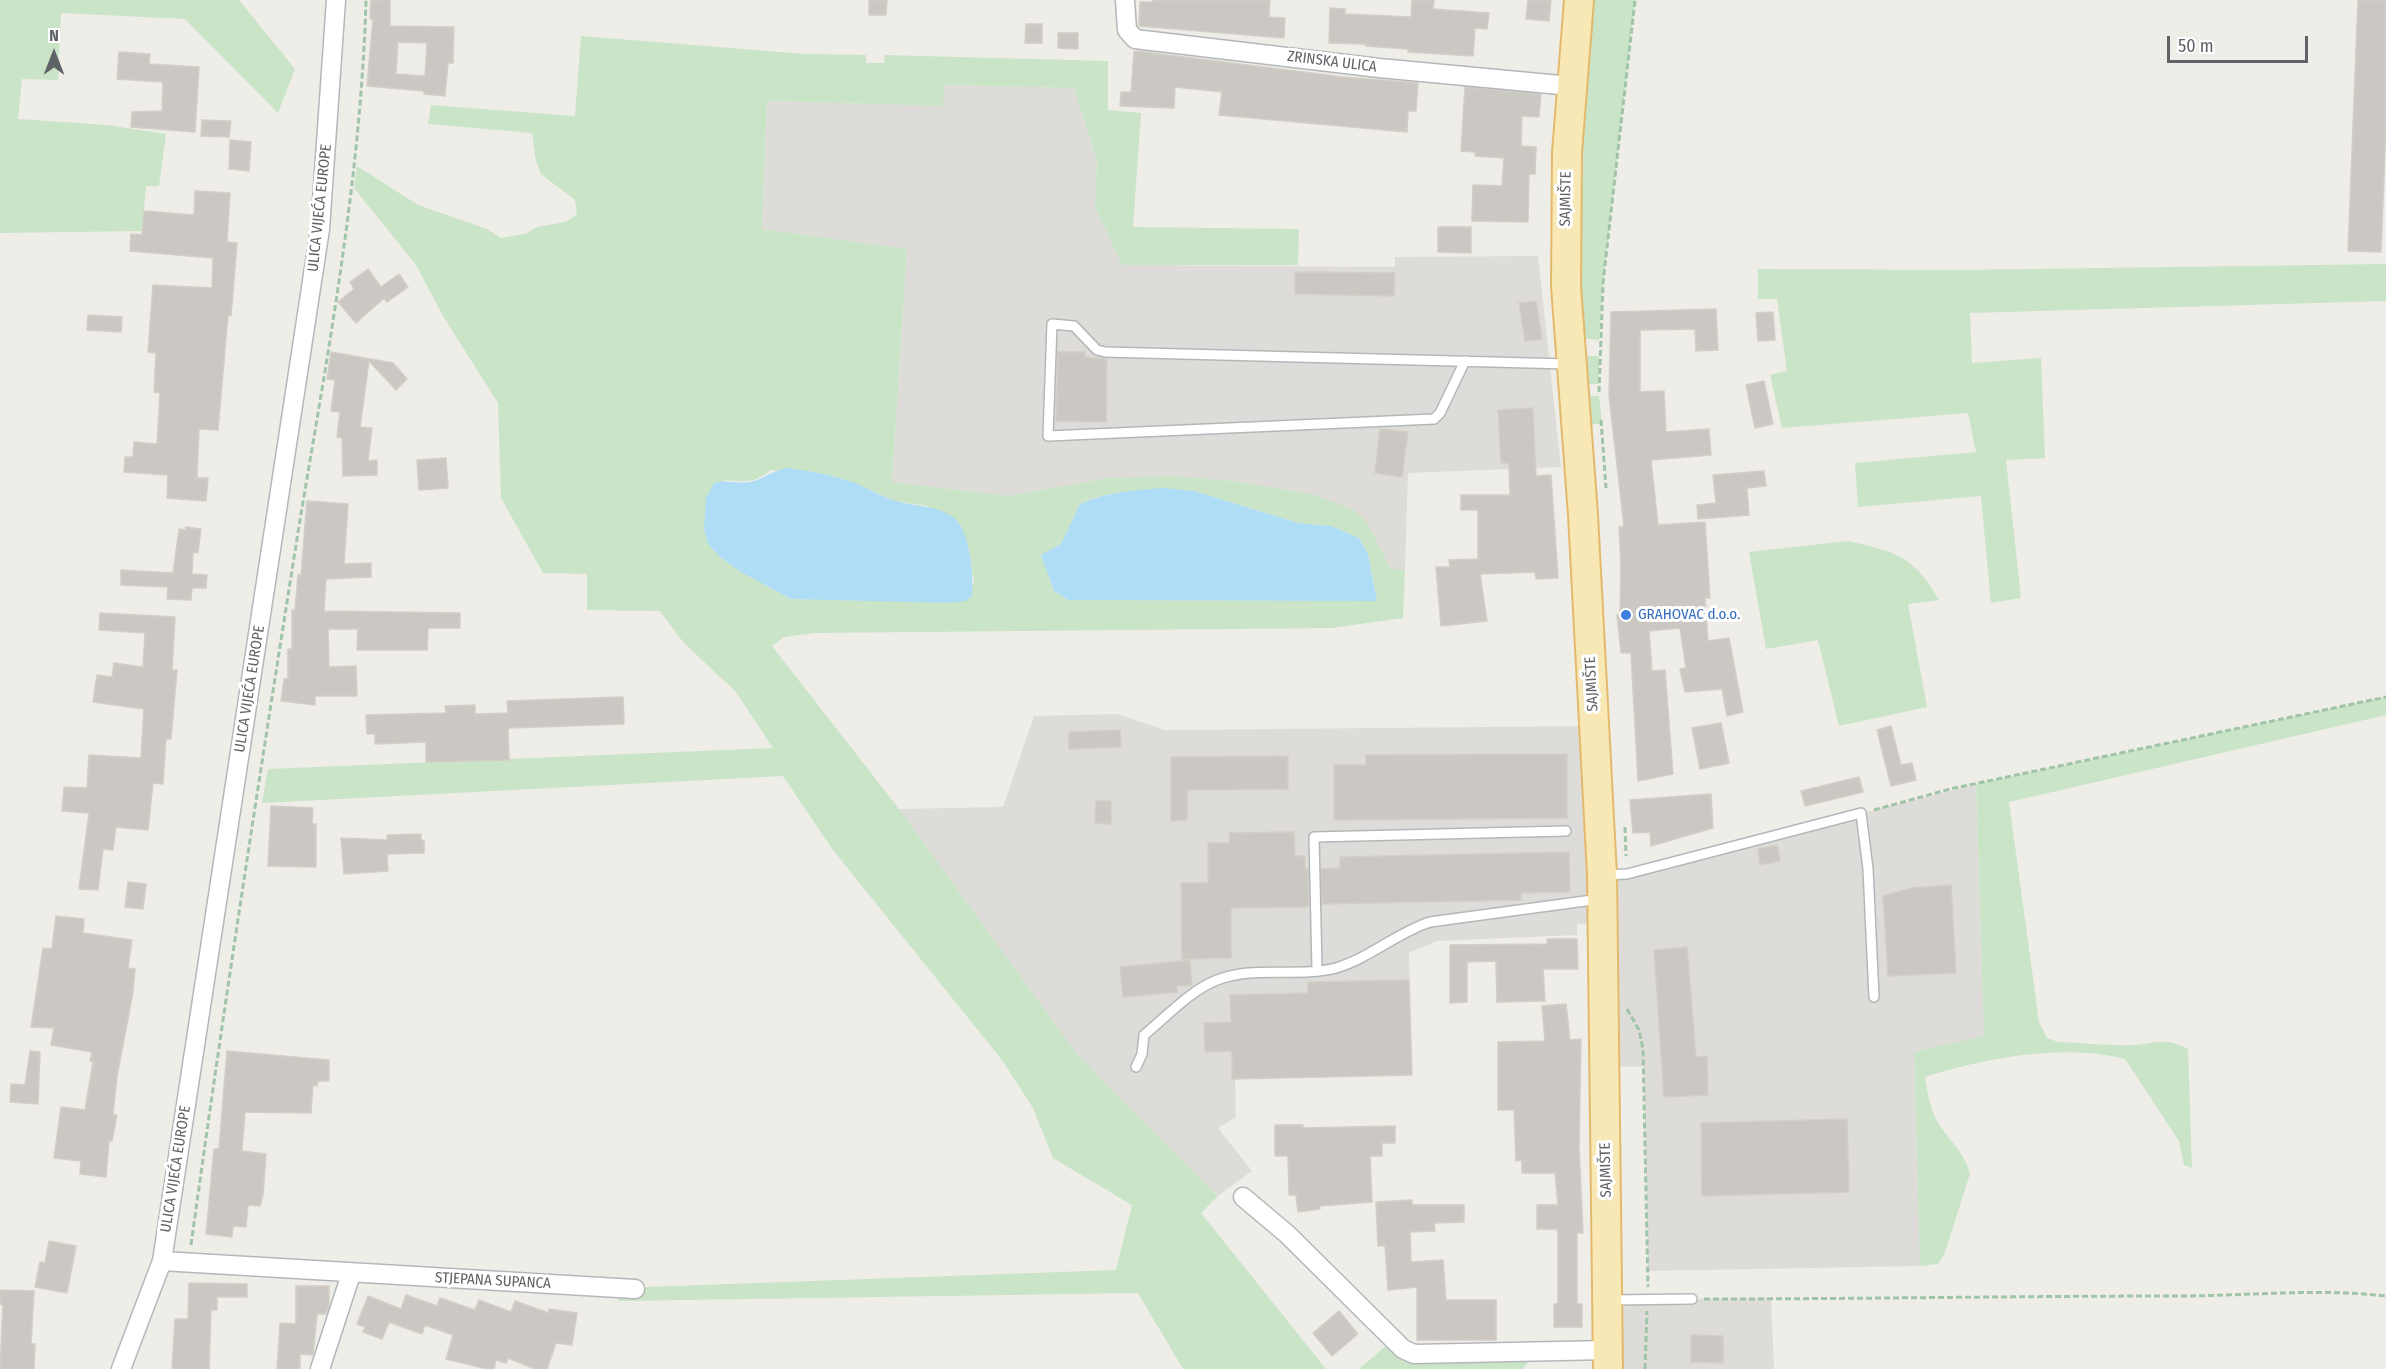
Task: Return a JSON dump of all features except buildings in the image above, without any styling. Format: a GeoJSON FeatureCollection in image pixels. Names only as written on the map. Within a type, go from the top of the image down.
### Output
{"type":"FeatureCollection","features":[{"type":"Feature","properties":{"kind":"main road","name":"SAJMIŠTE"},"geometry":{"type":"LineString","coordinates":[[1579,0],[1571,86],[1566,286],[1610,883],[1608,1359]]}},
{"type":"Feature","properties":{"kind":"street","name":"ULICA VIJEĆA EUROPE"},"geometry":{"type":"LineString","coordinates":[[121,1369],[162,1262],[320,229],[336,0]]}},
{"type":"Feature","properties":{"kind":"street","name":"ZRINSKA ULICA"},"geometry":{"type":"LineString","coordinates":[[1125,0],[1127,30],[1135,39],[1379,68],[1571,86]]}},
{"type":"Feature","properties":{"kind":"street"},"geometry":{"type":"LineString","coordinates":[[1243,1197],[1287,1234],[1403,1349],[1414,1354],[1523,1354],[1608,1359]]}},
{"type":"Feature","properties":{"kind":"street","name":"STJEPANA SUPANCA"},"geometry":{"type":"LineString","coordinates":[[162,1262],[635,1289]]}},
{"type":"Feature","properties":{"kind":"street"},"geometry":{"type":"LineString","coordinates":[[320,1369],[351,1274]]}},
{"type":"Feature","properties":{"kind":"lane"},"geometry":{"type":"LineString","coordinates":[[1465,362],[1440,413],[1434,418],[1048,436],[1052,324],[1074,326],[1097,350],[1105,352],[1572,364]]}},
{"type":"Feature","properties":{"kind":"lane"},"geometry":{"type":"LineString","coordinates":[[1136,1067],[1142,1054],[1144,1035],[1216,980],[1238,975],[1333,969],[1361,959],[1407,930],[1430,922],[1610,883],[1861,813],[1868,869],[1874,997]]}},
{"type":"Feature","properties":{"kind":"lane"},"geometry":{"type":"LineString","coordinates":[[1317,969],[1314,837],[1566,831]]}},
{"type":"Feature","properties":{"kind":"lane"},"geometry":{"type":"LineString","coordinates":[[1607,1300],[1692,1299]]}},
{"type":"Feature","properties":{"kind":"path"},"geometry":{"type":"LineString","coordinates":[[188,1263],[224,1005],[330,342],[360,112],[366,0]]}},
{"type":"Feature","properties":{"kind":"path"},"geometry":{"type":"LineString","coordinates":[[1599,396],[1603,283],[1635,0]]}},
{"type":"Feature","properties":{"kind":"path"},"geometry":{"type":"LineString","coordinates":[[1601,415],[1607,494]]}},
{"type":"Feature","properties":{"kind":"path"},"geometry":{"type":"LineString","coordinates":[[1861,813],[1950,789],[2386,697]]}},
{"type":"Feature","properties":{"kind":"path"},"geometry":{"type":"LineString","coordinates":[[1610,883],[1625,825]]}},
{"type":"Feature","properties":{"kind":"path"},"geometry":{"type":"LineString","coordinates":[[1624,1003],[1640,1030],[1643,1049],[1648,1299],[1645,1369]]}},
{"type":"Feature","properties":{"kind":"path"},"geometry":{"type":"LineString","coordinates":[[1692,1299],[2190,1296],[2291,1291],[2342,1291],[2386,1296]]}},
{"type":"Feature","properties":{"kind":"shaded area"},"geometry":{"type":"Polygon","coordinates":[[[943,85],[1074,88],[1097,161],[1095,207],[1122,265],[1395,267],[1395,257],[1538,256],[1561,467],[1408,473],[1405,570],[1391,570],[1366,522],[1316,495],[1234,481],[1172,476],[1107,478],[1009,496],[892,482],[907,249],[762,229],[767,101],[942,106],[943,85]]]}},
{"type":"Feature","properties":{"kind":"shaded area"},"geometry":{"type":"Polygon","coordinates":[[[1117,714],[1165,730],[1594,726],[1602,874],[1627,874],[1976,784],[1984,1037],[1914,1053],[1920,1266],[1648,1271],[1644,1067],[1605,1066],[1603,925],[1577,924],[1577,935],[1437,941],[1409,953],[1412,1075],[1235,1079],[1236,1117],[1218,1128],[1252,1171],[1218,1196],[1077,1054],[899,809],[1003,807],[1034,716],[1117,714]]]}},
{"type":"Feature","properties":{"kind":"shaded area"},"geometry":{"type":"Polygon","coordinates":[[[1771,1298],[1774,1369],[1608,1369],[1607,1300],[1771,1298]]]}},
{"type":"Feature","properties":{"kind":"green space"},"geometry":{"type":"Polygon","coordinates":[[[0,0],[239,0],[295,69],[278,113],[185,19],[61,13],[58,80],[22,79],[18,119],[107,125],[166,134],[159,186],[146,186],[142,231],[0,233],[0,0]]]}},
{"type":"Feature","properties":{"kind":"green space"},"geometry":{"type":"Polygon","coordinates":[[[1589,0],[1635,0],[1603,283],[1599,340],[1580,338],[1578,127],[1589,0]]]}},
{"type":"Feature","properties":{"kind":"green space"},"geometry":{"type":"Polygon","coordinates":[[[581,36],[805,54],[866,55],[866,63],[884,63],[885,55],[1108,61],[1108,110],[1141,113],[1133,227],[1299,229],[1298,265],[1122,265],[1095,207],[1097,161],[1074,88],[944,85],[943,106],[767,101],[762,229],[907,249],[892,482],[1009,496],[1107,478],[1172,476],[1234,481],[1316,495],[1354,510],[1366,521],[1391,569],[1405,570],[1403,618],[1332,628],[815,633],[784,637],[772,646],[899,809],[1077,1054],[1218,1196],[1201,1213],[1326,1369],[1183,1369],[1138,1293],[619,1301],[619,1288],[1116,1270],[1132,1205],[1053,1158],[1033,1108],[1002,1060],[833,850],[783,776],[262,803],[268,769],[773,748],[736,692],[683,642],[660,611],[587,610],[587,574],[543,573],[501,498],[498,403],[443,316],[416,265],[354,188],[357,166],[418,205],[487,229],[501,238],[525,234],[537,227],[565,222],[577,215],[575,200],[541,174],[536,161],[532,133],[428,124],[431,105],[575,116],[581,36]],[[771,470],[750,481],[725,480],[707,509],[704,529],[708,544],[720,557],[742,572],[791,599],[966,601],[974,581],[961,526],[927,506],[894,501],[854,483],[819,473],[771,470]],[[1194,491],[1121,493],[1080,504],[1061,544],[1042,556],[1054,591],[1068,600],[1377,600],[1368,554],[1359,538],[1331,526],[1298,523],[1194,491]]]}},
{"type":"Feature","properties":{"kind":"green space"},"geometry":{"type":"Polygon","coordinates":[[[2386,264],[2386,301],[1970,313],[1972,363],[2041,358],[2045,458],[2006,460],[2021,598],[1991,603],[1981,496],[1858,507],[1855,463],[1976,452],[1968,413],[1782,428],[1770,375],[1787,371],[1777,299],[1758,299],[1758,269],[1960,270],[2386,264]]]}},
{"type":"Feature","properties":{"kind":"green space"},"geometry":{"type":"Polygon","coordinates":[[[1583,356],[1599,356],[1599,384],[1584,384],[1583,356]]]}},
{"type":"Feature","properties":{"kind":"green space"},"geometry":{"type":"Polygon","coordinates":[[[1586,396],[1599,396],[1602,424],[1586,424],[1586,396]]]}},
{"type":"Feature","properties":{"kind":"green space"},"geometry":{"type":"Polygon","coordinates":[[[1849,541],[1880,549],[1902,558],[1921,573],[1939,600],[1908,604],[1927,707],[1839,726],[1818,640],[1766,649],[1749,552],[1849,541]]]}},
{"type":"Feature","properties":{"kind":"green space"},"geometry":{"type":"Polygon","coordinates":[[[2386,697],[2386,715],[2009,802],[2039,1022],[2047,1038],[2058,1042],[2106,1045],[2167,1042],[2188,1049],[2192,1168],[2184,1165],[2179,1141],[2125,1059],[2076,1052],[2024,1055],[1973,1064],[1925,1077],[1934,1115],[1961,1155],[1970,1174],[1944,1255],[1938,1264],[1920,1266],[1914,1052],[1984,1036],[1976,784],[2386,697]]]}},
{"type":"Feature","properties":{"kind":"green space"},"geometry":{"type":"Polygon","coordinates":[[[1394,1339],[1403,1349],[1535,1353],[1523,1369],[1359,1369],[1394,1339]]]}},
{"type":"Feature","properties":{"kind":"water"},"geometry":{"type":"Polygon","coordinates":[[[788,468],[847,480],[888,498],[947,513],[954,518],[964,533],[971,567],[972,596],[966,601],[951,603],[791,599],[741,572],[720,557],[708,544],[704,529],[706,498],[714,483],[748,482],[788,468]]]}},
{"type":"Feature","properties":{"kind":"water"},"geometry":{"type":"Polygon","coordinates":[[[1164,488],[1194,491],[1298,523],[1331,526],[1359,538],[1368,554],[1377,601],[1068,600],[1054,591],[1041,555],[1061,544],[1080,504],[1110,494],[1164,488]]]}},
{"type":"Feature","properties":{"kind":"place","name":"GRAHOVAC d.o.o."},"geometry":{"type":"Point","coordinates":[1626,615]}}]}
